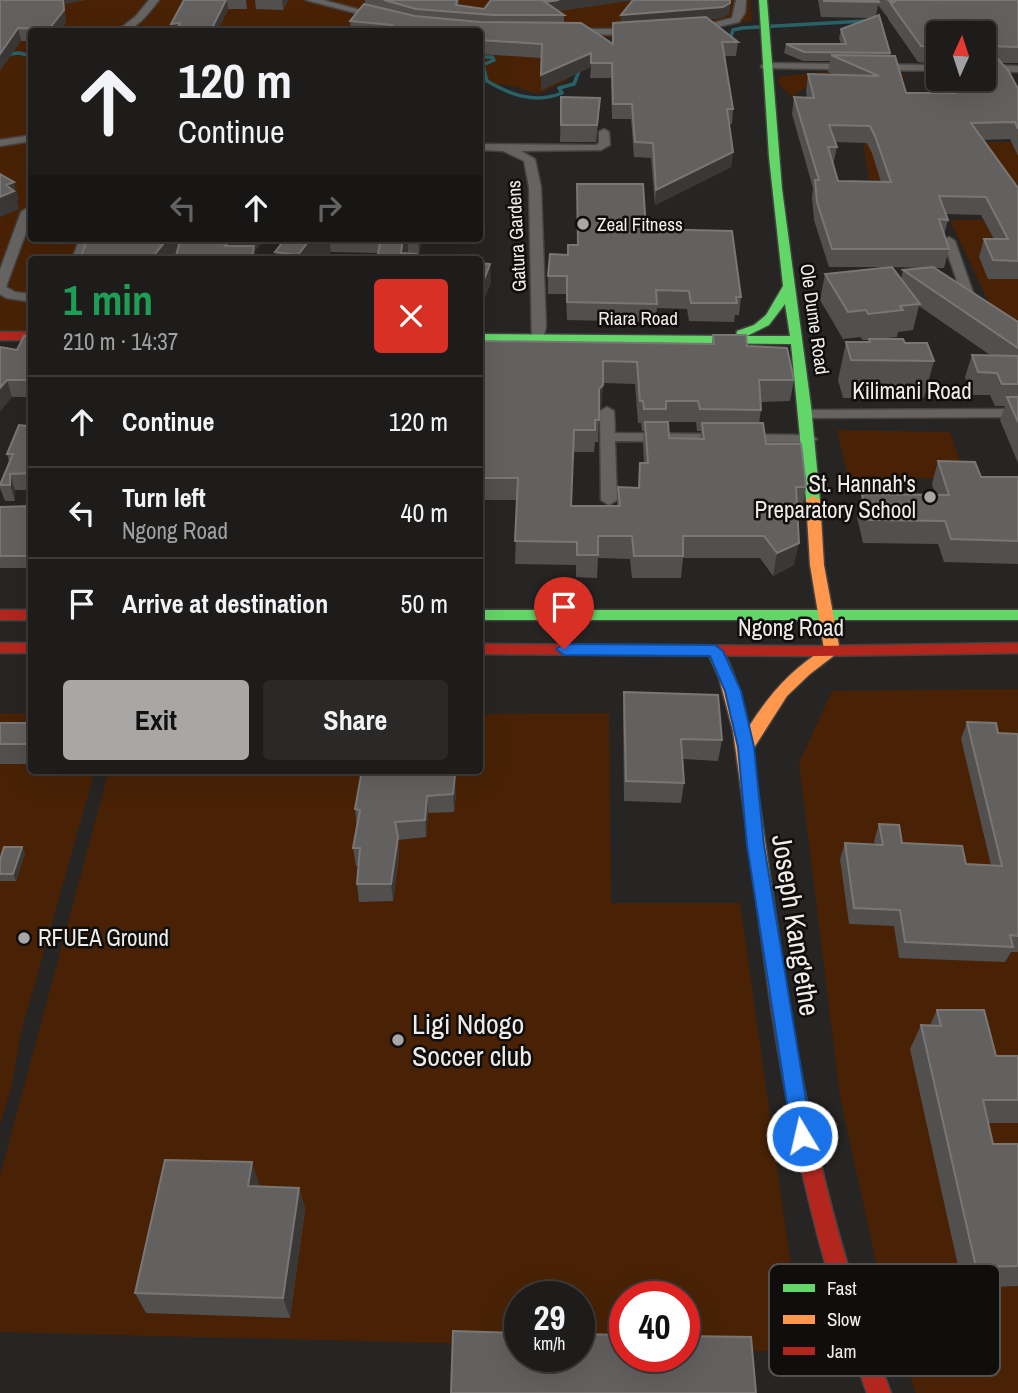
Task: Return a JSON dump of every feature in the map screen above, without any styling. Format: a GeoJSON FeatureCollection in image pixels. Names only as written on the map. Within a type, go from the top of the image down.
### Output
{"type":"FeatureCollection","features":[{"type":"Feature","properties":{"kind":"street"},"geometry":{"type":"LineString","coordinates":[[125,28],[139,18],[154,0]]}},
{"type":"Feature","properties":{"kind":"street"},"geometry":{"type":"LineString","coordinates":[[311,0],[388,18]]}},
{"type":"Feature","properties":{"kind":"street"},"geometry":{"type":"LineString","coordinates":[[688,30],[736,20],[740,13],[741,0]]}},
{"type":"Feature","properties":{"kind":"street","name":"Ole Dume Road"},"geometry":{"type":"LineString","coordinates":[[762,0],[788,285],[810,439],[817,565],[832,651]]}},
{"type":"Feature","properties":{"kind":"street"},"geometry":{"type":"LineString","coordinates":[[568,32],[646,32]]}},
{"type":"Feature","properties":{"kind":"street"},"geometry":{"type":"LineString","coordinates":[[766,66],[926,68]]}},
{"type":"Feature","properties":{"kind":"street"},"geometry":{"type":"LineString","coordinates":[[996,68],[1018,69]]}},
{"type":"Feature","properties":{"kind":"street"},"geometry":{"type":"LineString","coordinates":[[483,147],[597,148],[605,145],[604,132]]}},
{"type":"Feature","properties":{"kind":"street"},"geometry":{"type":"LineString","coordinates":[[0,143],[28,139]]}},
{"type":"Feature","properties":{"kind":"street","name":"Gatura Gardens"},"geometry":{"type":"LineString","coordinates":[[505,147],[529,159],[535,187],[539,327],[537,339]]}},
{"type":"Feature","properties":{"kind":"street"},"geometry":{"type":"LineString","coordinates":[[27,212],[0,287],[11,295],[28,297]]}},
{"type":"Feature","properties":{"kind":"street"},"geometry":{"type":"LineString","coordinates":[[949,241],[969,298],[990,317]]}},
{"type":"Feature","properties":{"kind":"street"},"geometry":{"type":"LineString","coordinates":[[706,340],[763,327],[776,316],[788,285]]}},
{"type":"Feature","properties":{"kind":"street"},"geometry":{"type":"LineString","coordinates":[[0,336],[28,336]]}},
{"type":"Feature","properties":{"kind":"street","name":"Riara Road"},"geometry":{"type":"LineString","coordinates":[[483,338],[796,340]]}},
{"type":"Feature","properties":{"kind":"street"},"geometry":{"type":"LineString","coordinates":[[607,411],[609,500]]}},
{"type":"Feature","properties":{"kind":"street","name":"Kilimani Road"},"geometry":{"type":"LineString","coordinates":[[807,414],[1018,413]]}},
{"type":"Feature","properties":{"kind":"street"},"geometry":{"type":"LineString","coordinates":[[608,437],[810,439]]}},
{"type":"Feature","properties":{"kind":"street"},"geometry":{"type":"LineString","coordinates":[[0,615],[28,615]]}},
{"type":"Feature","properties":{"kind":"street","name":"Ngong Road"},"geometry":{"type":"LineString","coordinates":[[483,615],[1018,615]]}},
{"type":"Feature","properties":{"kind":"street"},"geometry":{"type":"LineString","coordinates":[[0,648],[28,648]]}},
{"type":"Feature","properties":{"kind":"street","name":"Ngong Road"},"geometry":{"type":"LineString","coordinates":[[483,649],[832,651],[1018,648]]}},
{"type":"Feature","properties":{"kind":"street","name":"Joseph Kang'ethe"},"geometry":{"type":"LineString","coordinates":[[715,651],[733,691],[746,747],[755,845],[806,1160],[833,1264]]}},
{"type":"Feature","properties":{"kind":"street"},"geometry":{"type":"LineString","coordinates":[[746,747],[762,715],[789,679],[806,664],[832,651]]}},
{"type":"Feature","properties":{"kind":"street","name":"Joseph Kang'ethe"},"geometry":{"type":"LineString","coordinates":[[872,1376],[879,1393]]}},
{"type":"Feature","properties":{"kind":"shaded area"},"geometry":{"type":"Polygon","coordinates":[[[0,0],[750,0],[752,21],[649,37],[569,38],[568,80],[538,94],[513,86],[483,83],[483,28],[28,28],[28,242],[80,242],[74,256],[28,256],[28,332],[0,331],[0,0]]]}},
{"type":"Feature","properties":{"kind":"shaded area"},"geometry":{"type":"Polygon","coordinates":[[[824,72],[905,74],[902,80],[829,81],[803,89],[793,97],[779,85],[778,77],[824,72]]]}},
{"type":"Feature","properties":{"kind":"shaded area"},"geometry":{"type":"Polygon","coordinates":[[[863,142],[1018,142],[1018,184],[869,180],[863,142]]]}},
{"type":"Feature","properties":{"kind":"shaded area"},"geometry":{"type":"Polygon","coordinates":[[[1018,219],[1018,323],[989,303],[950,220],[1018,219]]]}},
{"type":"Feature","properties":{"kind":"shaded area"},"geometry":{"type":"Polygon","coordinates":[[[837,430],[950,432],[966,479],[848,477],[837,430]]]}},
{"type":"Feature","properties":{"kind":"shaded area"},"geometry":{"type":"Polygon","coordinates":[[[1018,689],[1018,1393],[916,1393],[910,1376],[1000,1376],[1000,1264],[877,1264],[840,1097],[799,763],[832,691],[1018,689]]]}},
{"type":"Feature","properties":{"kind":"shaded area","name":"RFUEA Ground"},"geometry":{"type":"Polygon","coordinates":[[[0,713],[28,714],[28,774],[94,774],[20,1036],[12,1085],[0,1124],[0,713]]]}},
{"type":"Feature","properties":{"kind":"shaded area","name":"Ligi Ndogo Soccer club"},"geometry":{"type":"Polygon","coordinates":[[[609,713],[611,903],[740,903],[791,1264],[769,1264],[769,1351],[700,1349],[700,1281],[609,1281],[609,1347],[595,1346],[595,1281],[504,1281],[504,1345],[0,1332],[0,1176],[108,774],[483,774],[483,714],[609,713]]]}},
{"type":"Feature","properties":{"kind":"building"},"geometry":{"type":"Polygon","coordinates":[[[0,0],[63,0],[64,10],[50,28],[18,28],[0,54],[0,0]]]}},
{"type":"Feature","properties":{"kind":"building"},"geometry":{"type":"Polygon","coordinates":[[[184,0],[226,0],[212,28],[178,28],[180,23],[171,24],[184,0]]]}},
{"type":"Feature","properties":{"kind":"building"},"geometry":{"type":"Polygon","coordinates":[[[384,0],[457,0],[456,5],[484,9],[491,0],[559,0],[545,2],[564,15],[493,15],[416,9],[384,0]]]}},
{"type":"Feature","properties":{"kind":"building"},"geometry":{"type":"Polygon","coordinates":[[[633,0],[730,0],[730,3],[723,7],[621,15],[633,0]]]}},
{"type":"Feature","properties":{"kind":"building"},"geometry":{"type":"Polygon","coordinates":[[[878,0],[879,2],[824,1],[878,0]]]}},
{"type":"Feature","properties":{"kind":"building"},"geometry":{"type":"Polygon","coordinates":[[[888,0],[1018,0],[1018,47],[996,46],[996,21],[926,21],[926,46],[921,46],[891,4],[894,2],[888,0]]]}},
{"type":"Feature","properties":{"kind":"building"},"geometry":{"type":"Polygon","coordinates":[[[364,4],[415,16],[480,22],[581,23],[613,44],[613,23],[706,17],[738,42],[722,42],[733,109],[727,109],[733,152],[656,190],[653,143],[635,142],[632,104],[613,104],[612,63],[591,63],[591,53],[541,75],[542,44],[483,40],[483,28],[395,28],[392,25],[350,21],[364,4]]]}},
{"type":"Feature","properties":{"kind":"building"},"geometry":{"type":"Polygon","coordinates":[[[879,15],[890,53],[804,52],[786,44],[846,44],[841,29],[879,15]]]}},
{"type":"Feature","properties":{"kind":"building"},"geometry":{"type":"Polygon","coordinates":[[[831,55],[895,56],[906,93],[955,93],[954,91],[996,91],[996,57],[1008,70],[1018,89],[1018,129],[1015,122],[971,123],[1018,188],[1018,261],[993,260],[984,239],[1008,239],[986,197],[939,196],[948,220],[939,219],[949,249],[832,249],[817,202],[815,180],[819,180],[794,97],[814,98],[808,74],[879,76],[831,55]],[[829,125],[837,147],[828,147],[838,181],[891,182],[870,126],[829,125]]]}},
{"type":"Feature","properties":{"kind":"building"},"geometry":{"type":"Polygon","coordinates":[[[561,97],[600,98],[597,125],[561,125],[561,97]]]}},
{"type":"Feature","properties":{"kind":"building"},"geometry":{"type":"Polygon","coordinates":[[[0,174],[14,182],[6,185],[14,191],[0,197],[0,174]]]}},
{"type":"Feature","properties":{"kind":"building"},"geometry":{"type":"Polygon","coordinates":[[[577,184],[643,184],[646,229],[732,231],[741,297],[736,297],[737,303],[691,303],[689,291],[656,290],[657,304],[567,302],[567,276],[548,276],[550,254],[568,255],[568,245],[578,245],[577,184]]]}},
{"type":"Feature","properties":{"kind":"building"},"geometry":{"type":"Polygon","coordinates":[[[86,242],[165,242],[153,256],[81,256],[86,242]]]}},
{"type":"Feature","properties":{"kind":"building"},"geometry":{"type":"Polygon","coordinates":[[[180,242],[228,242],[225,246],[254,246],[252,256],[176,256],[180,242]]]}},
{"type":"Feature","properties":{"kind":"building"},"geometry":{"type":"Polygon","coordinates":[[[283,242],[308,242],[298,255],[275,252],[283,242]]]}},
{"type":"Feature","properties":{"kind":"building"},"geometry":{"type":"Polygon","coordinates":[[[380,242],[402,242],[401,253],[416,254],[415,256],[378,256],[380,242]]]}},
{"type":"Feature","properties":{"kind":"building"},"geometry":{"type":"Polygon","coordinates":[[[483,263],[490,264],[483,282],[483,263]]]}},
{"type":"Feature","properties":{"kind":"building"},"geometry":{"type":"Polygon","coordinates":[[[892,267],[920,304],[900,306],[903,310],[868,314],[866,310],[848,312],[825,274],[892,267]]]}},
{"type":"Feature","properties":{"kind":"building"},"geometry":{"type":"Polygon","coordinates":[[[933,267],[1018,322],[1018,348],[903,270],[933,267]]]}},
{"type":"Feature","properties":{"kind":"building"},"geometry":{"type":"Polygon","coordinates":[[[713,335],[746,335],[747,346],[787,348],[794,380],[759,380],[761,410],[700,409],[698,401],[666,401],[666,409],[644,409],[643,401],[640,401],[637,362],[603,361],[599,420],[595,420],[595,430],[574,430],[571,506],[620,506],[618,487],[639,488],[640,463],[648,463],[645,422],[668,422],[669,438],[704,439],[702,423],[763,423],[766,444],[801,444],[806,487],[796,487],[799,543],[777,553],[764,536],[683,536],[683,556],[634,556],[632,536],[598,536],[598,555],[577,555],[577,542],[515,541],[518,478],[483,478],[483,341],[714,344],[713,335]]]}},
{"type":"Feature","properties":{"kind":"building"},"geometry":{"type":"Polygon","coordinates":[[[24,336],[28,336],[28,380],[7,380],[0,388],[0,347],[17,350],[24,336]]]}},
{"type":"Feature","properties":{"kind":"building"},"geometry":{"type":"Polygon","coordinates":[[[869,339],[903,339],[905,343],[927,343],[934,361],[851,360],[846,342],[870,342],[869,339]]]}},
{"type":"Feature","properties":{"kind":"building"},"geometry":{"type":"Polygon","coordinates":[[[972,355],[1018,356],[1018,384],[1002,384],[997,373],[978,372],[972,355]]]}},
{"type":"Feature","properties":{"kind":"building"},"geometry":{"type":"Polygon","coordinates":[[[1007,397],[1018,397],[1018,422],[1007,397]]]}},
{"type":"Feature","properties":{"kind":"building"},"geometry":{"type":"Polygon","coordinates":[[[19,425],[28,426],[28,473],[10,474],[10,485],[0,485],[13,454],[7,454],[19,425]]]}},
{"type":"Feature","properties":{"kind":"building"},"geometry":{"type":"Polygon","coordinates":[[[938,461],[975,462],[981,477],[1018,477],[1018,541],[951,539],[945,521],[869,520],[862,494],[949,495],[938,461]]]}},
{"type":"Feature","properties":{"kind":"building"},"geometry":{"type":"Polygon","coordinates":[[[28,506],[28,556],[0,556],[0,507],[28,506]]]}},
{"type":"Feature","properties":{"kind":"building"},"geometry":{"type":"Polygon","coordinates":[[[624,692],[718,695],[722,740],[681,739],[684,783],[626,781],[624,692]]]}},
{"type":"Feature","properties":{"kind":"building"},"geometry":{"type":"Polygon","coordinates":[[[967,722],[996,723],[998,733],[1018,734],[1018,936],[1010,935],[1013,947],[905,942],[900,910],[854,908],[845,843],[883,845],[879,824],[899,825],[902,843],[962,846],[966,864],[1002,866],[967,722]]]}},
{"type":"Feature","properties":{"kind":"building"},"geometry":{"type":"Polygon","coordinates":[[[0,723],[28,723],[28,744],[0,744],[0,723]]]}},
{"type":"Feature","properties":{"kind":"building"},"geometry":{"type":"Polygon","coordinates":[[[361,774],[455,775],[453,794],[427,796],[425,820],[395,822],[398,837],[391,884],[357,884],[360,848],[353,848],[360,810],[355,809],[361,774]]]}},
{"type":"Feature","properties":{"kind":"building"},"geometry":{"type":"Polygon","coordinates":[[[4,847],[22,847],[13,874],[0,874],[4,847]]]}},
{"type":"Feature","properties":{"kind":"building"},"geometry":{"type":"Polygon","coordinates":[[[937,1010],[984,1010],[996,1056],[1018,1056],[1018,1100],[983,1100],[993,1144],[1018,1144],[1018,1266],[975,1264],[921,1025],[941,1026],[937,1010]]]}},
{"type":"Feature","properties":{"kind":"building"},"geometry":{"type":"Polygon","coordinates":[[[165,1160],[252,1162],[248,1186],[299,1188],[283,1298],[135,1293],[165,1160]]]}},
{"type":"Feature","properties":{"kind":"building"},"geometry":{"type":"Polygon","coordinates":[[[453,1331],[504,1333],[504,1372],[595,1372],[595,1334],[609,1335],[609,1372],[700,1372],[700,1336],[751,1337],[756,1393],[451,1393],[453,1331]]]}},
{"type":"Feature","properties":{"kind":"waterway"},"geometry":{"type":"LineString","coordinates":[[724,37],[731,36],[733,30],[742,28],[865,21]]}},
{"type":"Feature","properties":{"kind":"waterway"},"geometry":{"type":"LineString","coordinates":[[0,55],[28,55]]}},
{"type":"Feature","properties":{"kind":"waterway"},"geometry":{"type":"LineString","coordinates":[[483,57],[492,57],[494,60],[483,65]]}},
{"type":"Feature","properties":{"kind":"waterway"},"geometry":{"type":"LineString","coordinates":[[483,65],[487,81],[514,94],[533,98],[562,93],[559,88],[574,84],[581,66]]}},
{"type":"Feature","properties":{"kind":"traffic: fast"},"geometry":{"type":"LineString","coordinates":[[763,0],[777,189],[805,406],[813,500]]}},
{"type":"Feature","properties":{"kind":"traffic: fast"},"geometry":{"type":"LineString","coordinates":[[741,334],[765,323],[779,305],[787,288]]}},
{"type":"Feature","properties":{"kind":"traffic: fast"},"geometry":{"type":"LineString","coordinates":[[483,338],[796,340]]}},
{"type":"Feature","properties":{"kind":"traffic: fast"},"geometry":{"type":"LineString","coordinates":[[483,615],[1018,615]]}},
{"type":"Feature","properties":{"kind":"traffic: slow"},"geometry":{"type":"LineString","coordinates":[[746,747],[782,692],[804,670],[832,651],[817,565],[813,500]]}},
{"type":"Feature","properties":{"kind":"traffic: slow"},"geometry":{"type":"LineString","coordinates":[[715,651],[727,678],[741,731],[778,993]]}},
{"type":"Feature","properties":{"kind":"traffic: jam"},"geometry":{"type":"LineString","coordinates":[[0,336],[28,336]]}},
{"type":"Feature","properties":{"kind":"traffic: jam"},"geometry":{"type":"LineString","coordinates":[[0,615],[28,615]]}},
{"type":"Feature","properties":{"kind":"traffic: jam"},"geometry":{"type":"LineString","coordinates":[[0,648],[28,648]]}},
{"type":"Feature","properties":{"kind":"traffic: jam"},"geometry":{"type":"LineString","coordinates":[[483,649],[817,651],[1018,648]]}},
{"type":"Feature","properties":{"kind":"traffic: jam"},"geometry":{"type":"LineString","coordinates":[[778,993],[805,1146],[835,1264]]}},
{"type":"Feature","properties":{"kind":"traffic: jam"},"geometry":{"type":"LineString","coordinates":[[872,1376],[879,1393]]}},
{"type":"Feature","properties":{"kind":"place","name":"Zeal Fitness"},"geometry":{"type":"Point","coordinates":[583,224]}},
{"type":"Feature","properties":{"kind":"place","name":"St. Hannah's Preparatory School"},"geometry":{"type":"Point","coordinates":[930,497]}},
{"type":"Feature","properties":{"kind":"place","name":"RFUEA Ground"},"geometry":{"type":"Point","coordinates":[24,938]}},
{"type":"Feature","properties":{"kind":"place","name":"Ligi Ndogo Soccer club"},"geometry":{"type":"Point","coordinates":[398,1040]}},
{"type":"Feature","properties":{"kind":"route"},"geometry":{"type":"LineString","coordinates":[[564,649],[715,651],[733,691],[746,747],[755,845],[802,1136]]}}]}
